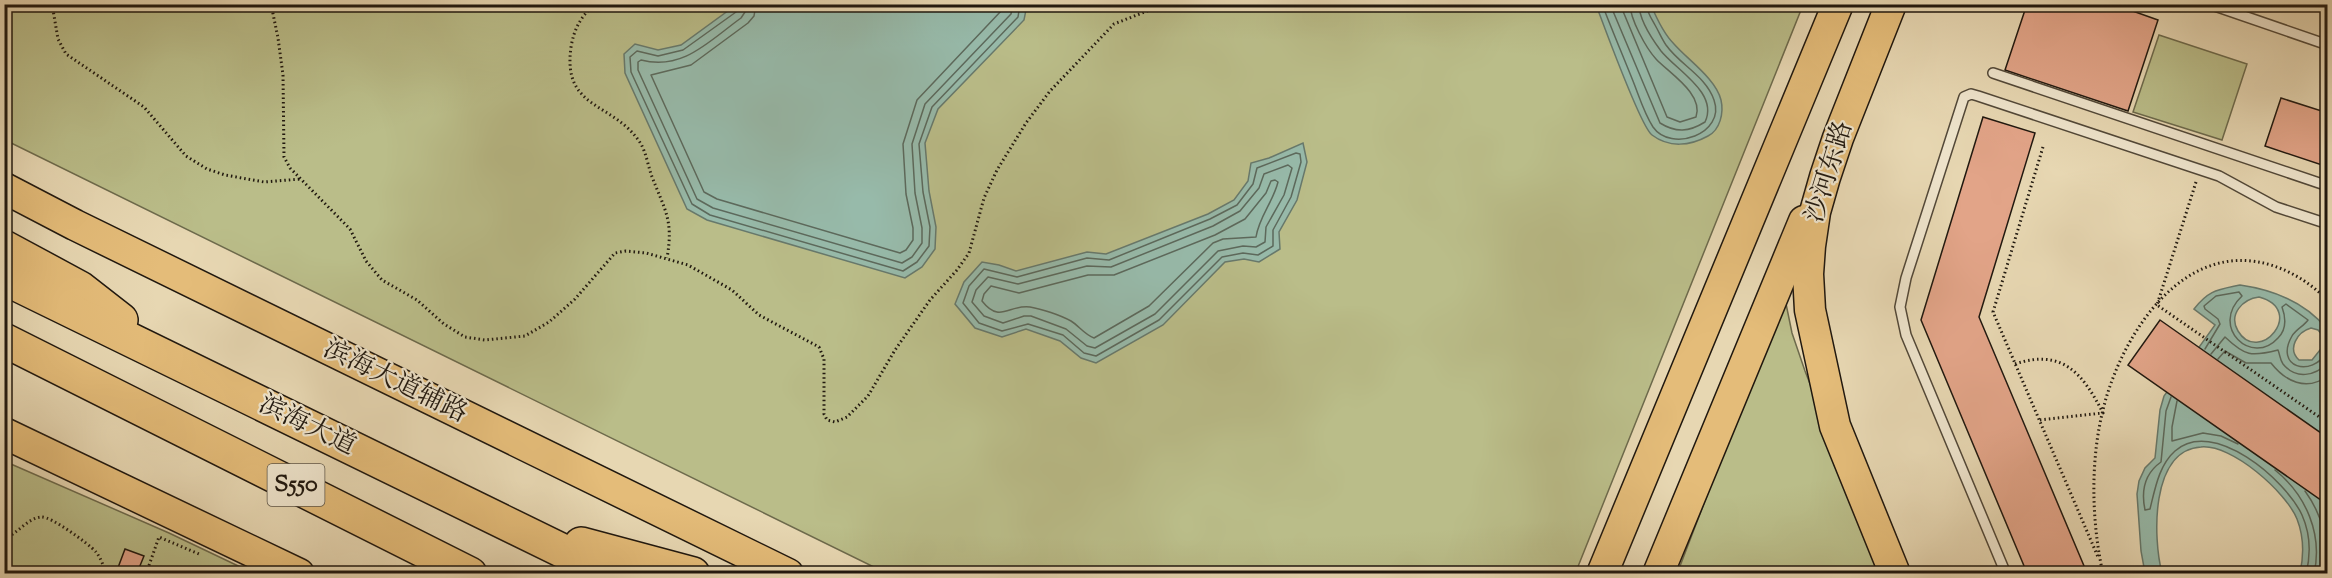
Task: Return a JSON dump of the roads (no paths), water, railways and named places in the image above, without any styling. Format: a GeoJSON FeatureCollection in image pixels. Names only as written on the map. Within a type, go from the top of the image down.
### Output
{"type":"FeatureCollection","features":[{"type":"Feature","properties":{"kind":"highway"},"geometry":{"type":"LineString","coordinates":[[4,247],[80,288],[183,366]]}},
{"type":"Feature","properties":{"kind":"highway","name":"滨海大道"},"geometry":{"type":"LineString","coordinates":[[4,278],[610,573]]}},
{"type":"Feature","properties":{"kind":"highway","name":"S550"},"geometry":{"type":"LineString","coordinates":[[4,340],[470,573]]}},
{"type":"Feature","properties":{"kind":"highway"},"geometry":{"type":"LineString","coordinates":[[4,356],[121,397]]}},
{"type":"Feature","properties":{"kind":"highway"},"geometry":{"type":"LineString","coordinates":[[509,525],[693,573]]}},
{"type":"Feature","properties":{"kind":"main road","name":"沙河东路"},"geometry":{"type":"LineString","coordinates":[[1775,157],[1838,4]]}},
{"type":"Feature","properties":{"kind":"main road","name":"沙河东路"},"geometry":{"type":"LineString","coordinates":[[1817,348],[1810,310],[1810,246],[1815,213],[1838,138],[1891,4]]}},
{"type":"Feature","properties":{"kind":"main road"},"geometry":{"type":"LineString","coordinates":[[1658,573],[1838,138]]}},
{"type":"Feature","properties":{"kind":"main road"},"geometry":{"type":"LineString","coordinates":[[1618,573],[1743,260],[1775,157]]}},
{"type":"Feature","properties":{"kind":"main road"},"geometry":{"type":"LineString","coordinates":[[1602,573],[1775,157]]}},
{"type":"Feature","properties":{"kind":"main road","name":"滨海大道辅路"},"geometry":{"type":"LineString","coordinates":[[4,188],[75,225],[788,573]]}},
{"type":"Feature","properties":{"kind":"main road"},"geometry":{"type":"LineString","coordinates":[[1817,348],[1835,426],[1895,573]]}},
{"type":"Feature","properties":{"kind":"main road"},"geometry":{"type":"LineString","coordinates":[[1817,348],[1917,573]]}},
{"type":"Feature","properties":{"kind":"main road"},"geometry":{"type":"LineString","coordinates":[[4,433],[299,573]]}},
{"type":"Feature","properties":{"kind":"lane"},"geometry":{"type":"LineString","coordinates":[[2209,4],[2328,45]]}},
{"type":"Feature","properties":{"kind":"lane"},"geometry":{"type":"LineString","coordinates":[[1993,73],[2328,186]]}},
{"type":"Feature","properties":{"kind":"lane"},"geometry":{"type":"LineString","coordinates":[[2006,573],[1906,335],[1900,307],[1906,278],[1964,97],[1971,94],[1978,96],[2200,170],[2234,182],[2259,199],[2276,207],[2328,224]]}},
{"type":"Feature","properties":{"kind":"water"},"geometry":{"type":"Polygon","coordinates":[[[736,5],[1027,5],[1024,20],[938,109],[925,143],[929,191],[936,227],[935,249],[922,267],[905,278],[707,220],[687,209],[625,73],[624,54],[635,44],[658,50],[681,45],[736,5]]]}},
{"type":"Feature","properties":{"kind":"water"},"geometry":{"type":"Polygon","coordinates":[[[1596,5],[1651,5],[1671,40],[1708,77],[1718,92],[1722,105],[1716,130],[1687,144],[1672,144],[1652,135],[1639,114],[1596,5]]]}},
{"type":"Feature","properties":{"kind":"water"},"geometry":{"type":"Polygon","coordinates":[[[1303,143],[1307,162],[1297,200],[1279,232],[1280,249],[1259,262],[1244,259],[1225,262],[1163,325],[1096,363],[1081,358],[1060,341],[1026,329],[1002,337],[975,328],[955,304],[964,282],[982,262],[1016,271],[1087,252],[1106,254],[1208,214],[1234,200],[1248,181],[1251,163],[1303,143]]]}},
{"type":"Feature","properties":{"kind":"water"},"geometry":{"type":"Polygon","coordinates":[[[2240,285],[2265,290],[2288,299],[2309,311],[2327,329],[2327,573],[2300,573],[2303,546],[2297,519],[2282,496],[2270,484],[2242,461],[2228,453],[2214,448],[2201,447],[2184,452],[2172,463],[2164,479],[2157,519],[2157,539],[2162,573],[2145,573],[2137,494],[2139,481],[2145,468],[2155,458],[2160,410],[2164,396],[2215,325],[2194,309],[2209,294],[2240,285]],[[2259,297],[2243,304],[2236,313],[2235,319],[2238,331],[2247,340],[2257,342],[2267,339],[2279,323],[2279,313],[2273,304],[2259,297]],[[2311,328],[2295,341],[2295,356],[2299,360],[2312,360],[2324,345],[2324,337],[2318,330],[2311,328]]]}}]}
